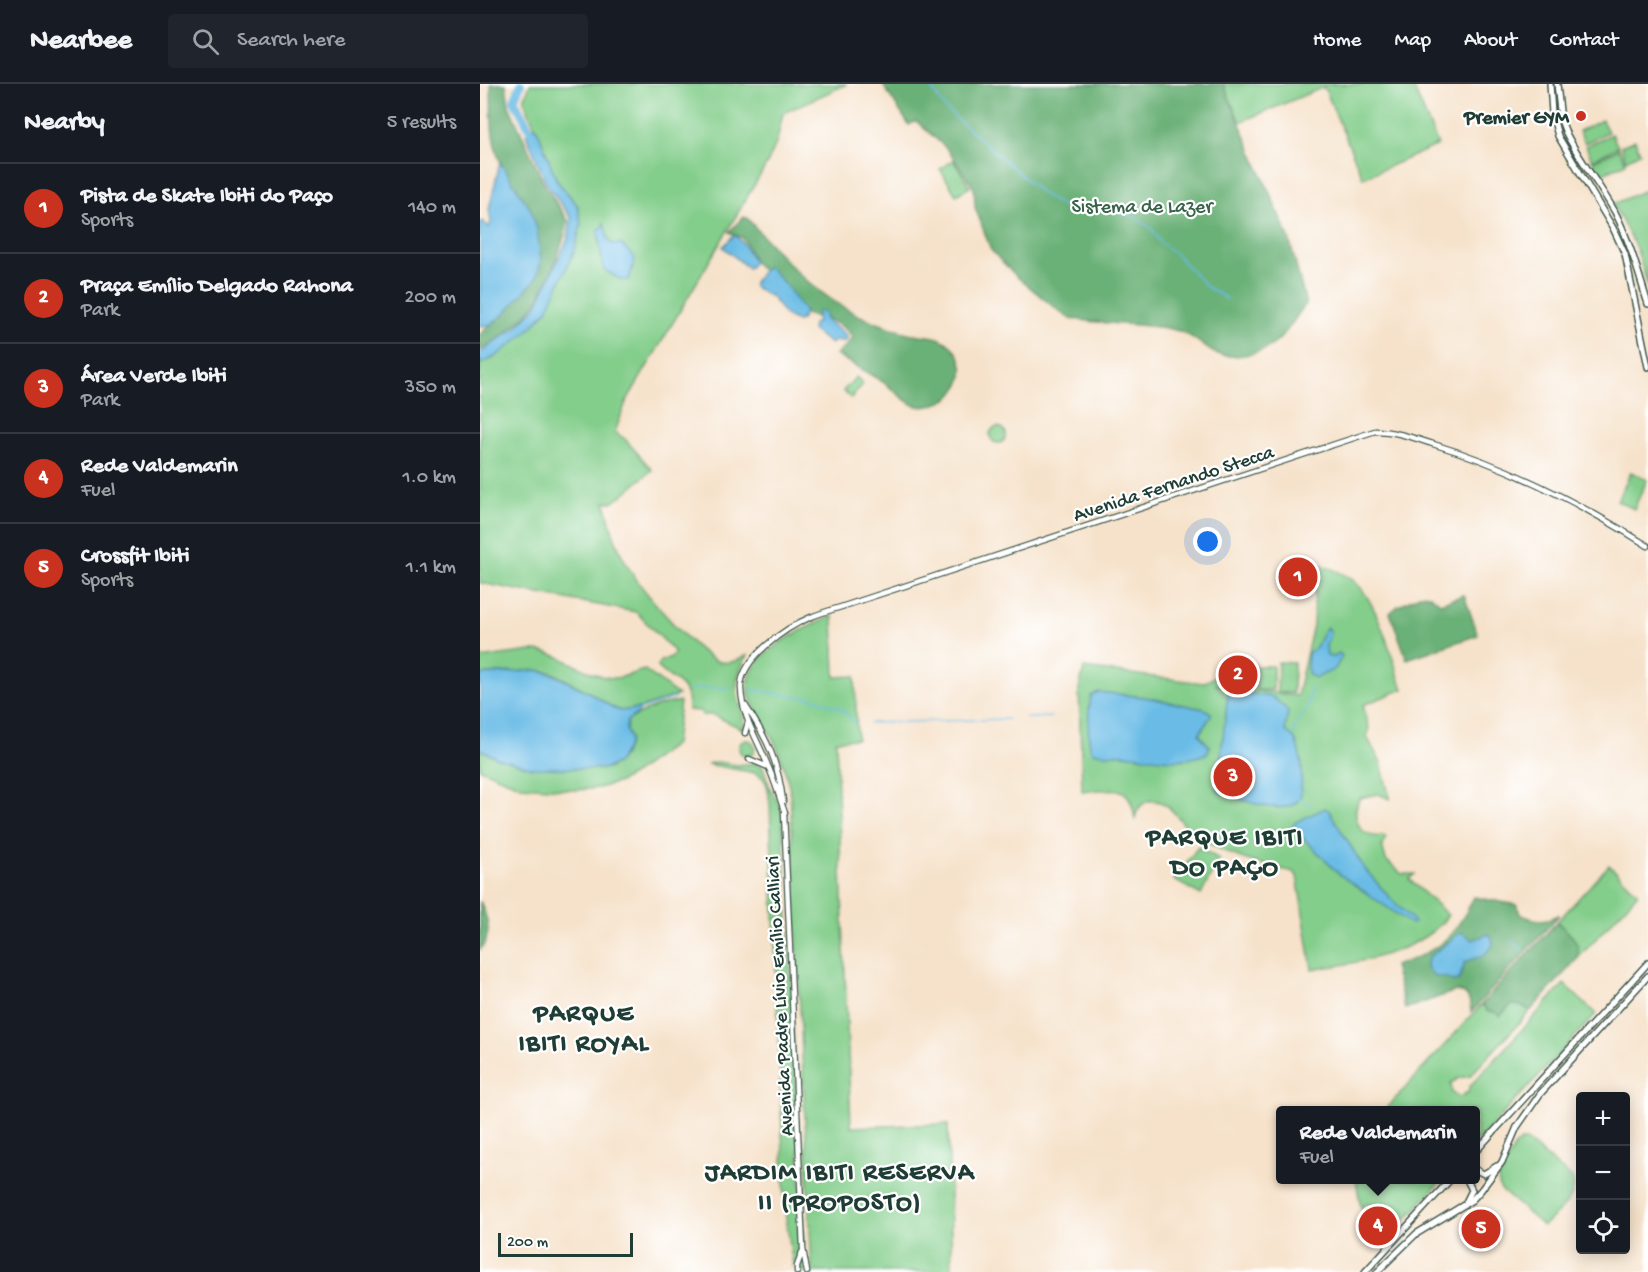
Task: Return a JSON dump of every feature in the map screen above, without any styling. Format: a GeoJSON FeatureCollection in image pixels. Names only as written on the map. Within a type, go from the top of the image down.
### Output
{"type":"FeatureCollection","features":[{"type":"Feature","properties":{"kind":"main road"},"geometry":{"type":"LineString","coordinates":[[1550,84],[1552,113],[1558,136],[1609,221],[1625,254],[1648,367]]}},
{"type":"Feature","properties":{"kind":"main road"},"geometry":{"type":"LineString","coordinates":[[1557,84],[1561,120],[1566,133],[1626,234],[1648,304]]}},
{"type":"Feature","properties":{"kind":"main road"},"geometry":{"type":"LineString","coordinates":[[1480,1148],[1648,963]]}},
{"type":"Feature","properties":{"kind":"main road"},"geometry":{"type":"LineString","coordinates":[[1377,1272],[1416,1234],[1464,1205],[1481,1190],[1502,1162],[1518,1127],[1540,1094],[1648,975]]}},
{"type":"Feature","properties":{"kind":"main road"},"geometry":{"type":"LineString","coordinates":[[1480,1173],[1487,1173],[1502,1162]]}},
{"type":"Feature","properties":{"kind":"main road"},"geometry":{"type":"LineString","coordinates":[[1365,1272],[1447,1184]]}},
{"type":"Feature","properties":{"kind":"main road"},"geometry":{"type":"LineString","coordinates":[[1464,1205],[1472,1190],[1469,1184]]}},
{"type":"Feature","properties":{"kind":"street","name":"Avenida Fernando Stecca"},"geometry":{"type":"LineString","coordinates":[[748,723],[740,687],[743,672],[758,653],[783,632],[810,618],[1375,431],[1409,437],[1486,460],[1559,494],[1648,546]]}},
{"type":"Feature","properties":{"kind":"street","name":"Avenida Padre Lívio Emílio Calliari"},"geometry":{"type":"LineString","coordinates":[[743,702],[759,726],[780,775],[784,813],[803,1249],[807,1272]]}},
{"type":"Feature","properties":{"kind":"street","name":"Avenida Padre Lívio Emílio Calliari"},"geometry":{"type":"LineString","coordinates":[[748,723],[769,767],[784,813]]}},
{"type":"Feature","properties":{"kind":"street"},"geometry":{"type":"LineString","coordinates":[[745,733],[748,723]]}},
{"type":"Feature","properties":{"kind":"street"},"geometry":{"type":"LineString","coordinates":[[749,759],[769,767]]}},
{"type":"Feature","properties":{"kind":"street","name":"Avenida Padre Lívio Emílio Calliari"},"geometry":{"type":"LineString","coordinates":[[798,1272],[797,1266],[803,1249]]}},
{"type":"Feature","properties":{"kind":"green space"},"geometry":{"type":"Polygon","coordinates":[[[491,84],[506,84],[509,106],[544,184],[568,221],[554,265],[534,306],[509,330],[480,350],[480,334],[504,314],[537,229],[530,211],[497,154],[492,124],[491,84]]]}},
{"type":"Feature","properties":{"kind":"green space"},"geometry":{"type":"Polygon","coordinates":[[[530,84],[847,84],[783,113],[777,141],[768,162],[626,402],[615,432],[625,439],[652,470],[614,502],[605,502],[619,548],[642,587],[681,632],[707,655],[725,663],[748,655],[741,667],[737,685],[745,730],[713,715],[702,715],[701,711],[688,710],[688,701],[683,688],[658,667],[660,661],[671,657],[675,652],[636,612],[480,583],[480,364],[495,357],[547,310],[578,206],[557,181],[524,100],[530,84]]]}},
{"type":"Feature","properties":{"kind":"green space","name":"Sistema de Lazer"},"geometry":{"type":"Polygon","coordinates":[[[884,84],[1223,84],[1289,238],[1306,304],[1274,344],[1252,354],[1234,356],[1225,356],[1211,351],[1177,330],[1069,318],[1017,277],[991,250],[975,207],[974,188],[946,148],[916,121],[909,125],[884,84]]]}},
{"type":"Feature","properties":{"kind":"green space"},"geometry":{"type":"Polygon","coordinates":[[[1223,84],[1412,84],[1438,145],[1363,178],[1324,87],[1240,122],[1223,84]]]}},
{"type":"Feature","properties":{"kind":"green space"},"geometry":{"type":"Polygon","coordinates":[[[1602,120],[1608,132],[1585,143],[1579,131],[1602,120]]]}},
{"type":"Feature","properties":{"kind":"green space"},"geometry":{"type":"Polygon","coordinates":[[[1612,134],[1618,147],[1592,160],[1586,146],[1612,134]]]}},
{"type":"Feature","properties":{"kind":"green space"},"geometry":{"type":"Polygon","coordinates":[[[1635,140],[1640,153],[1626,160],[1621,146],[1635,140]]]}},
{"type":"Feature","properties":{"kind":"green space"},"geometry":{"type":"Polygon","coordinates":[[[1619,149],[1626,163],[1599,175],[1593,161],[1619,149]]]}},
{"type":"Feature","properties":{"kind":"green space"},"geometry":{"type":"Polygon","coordinates":[[[953,160],[970,187],[956,195],[940,169],[953,160]]]}},
{"type":"Feature","properties":{"kind":"green space"},"geometry":{"type":"Polygon","coordinates":[[[1648,189],[1648,287],[1637,250],[1613,204],[1648,189]]]}},
{"type":"Feature","properties":{"kind":"green space"},"geometry":{"type":"Polygon","coordinates":[[[744,217],[806,280],[840,305],[893,329],[943,340],[954,349],[962,363],[958,388],[944,401],[921,407],[908,402],[883,382],[836,355],[851,341],[852,336],[832,321],[808,315],[756,264],[743,238],[729,232],[744,217]]]}},
{"type":"Feature","properties":{"kind":"green space"},"geometry":{"type":"Polygon","coordinates":[[[856,377],[863,384],[851,398],[843,391],[856,377]]]}},
{"type":"Feature","properties":{"kind":"green space"},"geometry":{"type":"Polygon","coordinates":[[[998,427],[1004,429],[1006,435],[1004,441],[998,443],[992,441],[990,435],[992,429],[998,427]]]}},
{"type":"Feature","properties":{"kind":"green space"},"geometry":{"type":"Polygon","coordinates":[[[1631,472],[1647,480],[1634,509],[1617,501],[1631,472]]]}},
{"type":"Feature","properties":{"kind":"green space"},"geometry":{"type":"Polygon","coordinates":[[[1321,565],[1355,582],[1371,603],[1384,632],[1403,689],[1363,705],[1369,728],[1367,737],[1381,763],[1390,799],[1378,794],[1360,798],[1356,819],[1363,831],[1386,838],[1382,845],[1386,860],[1402,874],[1415,874],[1409,879],[1448,915],[1437,928],[1405,947],[1366,960],[1312,969],[1297,876],[1294,872],[1253,862],[1214,846],[1190,831],[1170,809],[1160,802],[1151,801],[1143,804],[1138,809],[1135,821],[1130,799],[1120,791],[1082,791],[1079,689],[1084,668],[1203,683],[1229,670],[1239,658],[1256,665],[1255,687],[1215,685],[1297,696],[1313,625],[1316,573],[1321,565]]]}},
{"type":"Feature","properties":{"kind":"green space"},"geometry":{"type":"Polygon","coordinates":[[[1294,568],[1305,572],[1303,586],[1293,586],[1288,589],[1293,576],[1290,573],[1294,568]]]}},
{"type":"Feature","properties":{"kind":"green space"},"geometry":{"type":"Polygon","coordinates":[[[1421,594],[1430,595],[1440,603],[1464,595],[1478,635],[1407,659],[1390,613],[1421,594]]]}},
{"type":"Feature","properties":{"kind":"green space"},"geometry":{"type":"Polygon","coordinates":[[[833,616],[835,677],[855,676],[857,739],[836,740],[851,1127],[948,1124],[952,1272],[812,1272],[790,791],[777,748],[750,699],[749,681],[754,667],[777,645],[833,616]]]}},
{"type":"Feature","properties":{"kind":"green space"},"geometry":{"type":"Polygon","coordinates":[[[531,651],[552,655],[592,673],[613,678],[645,670],[678,695],[641,708],[621,711],[553,673],[537,670],[480,675],[480,658],[531,651]]]}},
{"type":"Feature","properties":{"kind":"green space"},"geometry":{"type":"Polygon","coordinates":[[[1278,662],[1294,663],[1293,693],[1277,692],[1278,662]]]}},
{"type":"Feature","properties":{"kind":"green space"},"geometry":{"type":"Polygon","coordinates":[[[1257,666],[1273,666],[1273,690],[1256,690],[1257,666]]]}},
{"type":"Feature","properties":{"kind":"green space"},"geometry":{"type":"Polygon","coordinates":[[[680,702],[675,744],[620,782],[598,788],[576,790],[521,786],[480,769],[480,750],[532,768],[610,768],[624,755],[630,739],[626,730],[627,721],[659,706],[680,702]]]}},
{"type":"Feature","properties":{"kind":"green space"},"geometry":{"type":"Polygon","coordinates":[[[744,740],[750,740],[755,748],[753,754],[744,756],[739,751],[739,745],[744,740]]]}},
{"type":"Feature","properties":{"kind":"green space"},"geometry":{"type":"Polygon","coordinates":[[[717,762],[737,765],[755,763],[763,767],[770,788],[781,808],[805,1272],[799,1272],[799,1251],[793,1266],[785,1211],[768,790],[760,775],[707,764],[717,762]]]}},
{"type":"Feature","properties":{"kind":"green space"},"geometry":{"type":"Polygon","coordinates":[[[1198,847],[1219,859],[1201,895],[1174,880],[1198,847]]]}},
{"type":"Feature","properties":{"kind":"green space"},"geometry":{"type":"Polygon","coordinates":[[[1609,865],[1638,893],[1578,958],[1575,942],[1557,922],[1609,865]]]}},
{"type":"Feature","properties":{"kind":"green space"},"geometry":{"type":"Polygon","coordinates":[[[1474,897],[1517,905],[1520,914],[1530,918],[1544,920],[1559,915],[1471,1012],[1468,998],[1456,991],[1405,1009],[1394,966],[1422,955],[1443,942],[1459,924],[1474,897]]]}},
{"type":"Feature","properties":{"kind":"green space"},"geometry":{"type":"Polygon","coordinates":[[[480,901],[488,932],[480,950],[480,901]]]}},
{"type":"Feature","properties":{"kind":"green space"},"geometry":{"type":"Polygon","coordinates":[[[1557,922],[1576,942],[1578,958],[1531,1010],[1511,1005],[1500,1016],[1494,1012],[1488,1012],[1482,1004],[1557,922]]]}},
{"type":"Feature","properties":{"kind":"green space"},"geometry":{"type":"Polygon","coordinates":[[[1564,984],[1596,1014],[1480,1139],[1480,1106],[1389,1106],[1482,1004],[1488,1012],[1511,1005],[1531,1010],[1470,1076],[1459,1078],[1451,1083],[1452,1093],[1460,1097],[1468,1092],[1470,1086],[1564,984]]]}},
{"type":"Feature","properties":{"kind":"green space"},"geometry":{"type":"Polygon","coordinates":[[[1521,1141],[1527,1141],[1572,1178],[1574,1185],[1573,1192],[1565,1205],[1543,1226],[1500,1189],[1498,1179],[1515,1146],[1521,1141]]]}},
{"type":"Feature","properties":{"kind":"green space"},"geometry":{"type":"Polygon","coordinates":[[[1357,1184],[1438,1184],[1394,1232],[1367,1203],[1361,1208],[1357,1184]]]}},
{"type":"Feature","properties":{"kind":"water"},"geometry":{"type":"Polygon","coordinates":[[[536,126],[557,181],[578,206],[581,224],[575,249],[547,310],[526,333],[495,357],[480,364],[480,353],[516,327],[536,307],[568,238],[571,218],[546,183],[526,134],[536,126]]]}},
{"type":"Feature","properties":{"kind":"water"},"geometry":{"type":"Polygon","coordinates":[[[500,162],[531,210],[537,229],[541,261],[536,279],[504,314],[491,325],[480,326],[480,223],[482,221],[489,227],[491,222],[489,209],[500,162]]]}},
{"type":"Feature","properties":{"kind":"water"},"geometry":{"type":"Polygon","coordinates":[[[604,223],[612,244],[621,244],[635,258],[629,280],[621,280],[603,269],[598,232],[604,223]]]}},
{"type":"Feature","properties":{"kind":"water"},"geometry":{"type":"Polygon","coordinates":[[[733,236],[743,243],[754,262],[748,268],[723,247],[733,236]]]}},
{"type":"Feature","properties":{"kind":"water"},"geometry":{"type":"Polygon","coordinates":[[[767,266],[786,285],[805,312],[801,320],[796,321],[785,315],[772,297],[754,287],[754,282],[767,266]]]}},
{"type":"Feature","properties":{"kind":"water"},"geometry":{"type":"Polygon","coordinates":[[[817,312],[825,313],[825,319],[845,334],[847,341],[835,341],[831,344],[812,330],[813,324],[817,322],[817,312]]]}},
{"type":"Feature","properties":{"kind":"water"},"geometry":{"type":"Polygon","coordinates":[[[1327,627],[1330,633],[1326,646],[1327,656],[1334,657],[1339,653],[1342,656],[1335,669],[1316,678],[1309,675],[1308,653],[1315,648],[1327,627]]]}},
{"type":"Feature","properties":{"kind":"water"},"geometry":{"type":"Polygon","coordinates":[[[537,670],[553,674],[615,709],[621,711],[641,708],[627,721],[626,730],[630,739],[628,747],[617,764],[603,769],[532,768],[497,758],[480,749],[480,675],[537,670]]]}},
{"type":"Feature","properties":{"kind":"water"},"geometry":{"type":"Polygon","coordinates":[[[1232,691],[1273,697],[1288,711],[1285,730],[1296,740],[1302,764],[1301,794],[1296,802],[1288,807],[1264,806],[1219,792],[1217,788],[1228,694],[1232,691]]]}},
{"type":"Feature","properties":{"kind":"water"},"geometry":{"type":"Polygon","coordinates":[[[1098,692],[1145,697],[1204,709],[1211,713],[1211,716],[1199,734],[1209,746],[1208,753],[1175,760],[1102,754],[1091,751],[1088,731],[1090,702],[1091,696],[1098,692]]]}},
{"type":"Feature","properties":{"kind":"water"},"geometry":{"type":"Polygon","coordinates":[[[1325,808],[1364,868],[1414,923],[1411,924],[1339,874],[1292,827],[1296,822],[1325,808]]]}},
{"type":"Feature","properties":{"kind":"water"},"geometry":{"type":"Polygon","coordinates":[[[1461,932],[1473,940],[1488,934],[1492,938],[1493,945],[1484,955],[1465,962],[1459,980],[1452,981],[1433,976],[1427,967],[1428,958],[1461,932]]]}},
{"type":"Feature","properties":{"kind":"waterway"},"geometry":{"type":"LineString","coordinates":[[521,84],[514,100],[535,139]]}},
{"type":"Feature","properties":{"kind":"waterway"},"geometry":{"type":"LineString","coordinates":[[928,84],[947,110],[1045,196],[1063,206],[1116,211],[1135,217],[1152,229],[1160,242],[1177,255],[1207,287],[1227,299]]}},
{"type":"Feature","properties":{"kind":"waterway"},"geometry":{"type":"LineString","coordinates":[[1293,735],[1298,720],[1308,708],[1311,687]]}},
{"type":"Feature","properties":{"kind":"waterway"},"geometry":{"type":"LineString","coordinates":[[691,690],[731,688]]}},
{"type":"Feature","properties":{"kind":"waterway"},"geometry":{"type":"LineString","coordinates":[[751,690],[812,698],[842,709],[855,723]]}},
{"type":"Feature","properties":{"kind":"waterway"},"geometry":{"type":"LineString","coordinates":[[640,710],[676,697]]}},
{"type":"Feature","properties":{"kind":"waterway"},"geometry":{"type":"LineString","coordinates":[[1026,718],[1051,717]]}},
{"type":"Feature","properties":{"kind":"waterway"},"geometry":{"type":"LineString","coordinates":[[870,723],[1008,719]]}},
{"type":"Feature","properties":{"kind":"waterway"},"geometry":{"type":"LineString","coordinates":[[1299,798],[1310,806]]}},
{"type":"Feature","properties":{"kind":"waterway"},"geometry":{"type":"LineString","coordinates":[[1511,941],[1523,950]]}},
{"type":"Feature","properties":{"kind":"place","name":"Premier GYM"},"geometry":{"type":"Point","coordinates":[1581,116]}},
{"type":"Feature","properties":{"kind":"place","name":"Pista de Skate Ibiti do Paço"},"geometry":{"type":"Point","coordinates":[1298,577]}},
{"type":"Feature","properties":{"kind":"place","name":"Praça Emílio Delgado Rahona"},"geometry":{"type":"Point","coordinates":[1238,675]}},
{"type":"Feature","properties":{"kind":"place","name":"Área Verde Ibiti"},"geometry":{"type":"Point","coordinates":[1233,777]}},
{"type":"Feature","properties":{"kind":"place","name":"Rede Valdemarin"},"geometry":{"type":"Point","coordinates":[1378,1226]}},
{"type":"Feature","properties":{"kind":"place","name":"Crossfit Ibiti"},"geometry":{"type":"Point","coordinates":[1481,1229]}},
{"type":"Feature","properties":{"kind":"district","name":"PARQUE IBITI DO PAÇO"},"geometry":{"type":"Point","coordinates":[1225,850]}},
{"type":"Feature","properties":{"kind":"district","name":"PARQUE IBITI ROYAL"},"geometry":{"type":"Point","coordinates":[584,1026]}},
{"type":"Feature","properties":{"kind":"district","name":"JARDIM IBITI RESERVA II (PROPOSTO)"},"geometry":{"type":"Point","coordinates":[840,1185]}}]}
